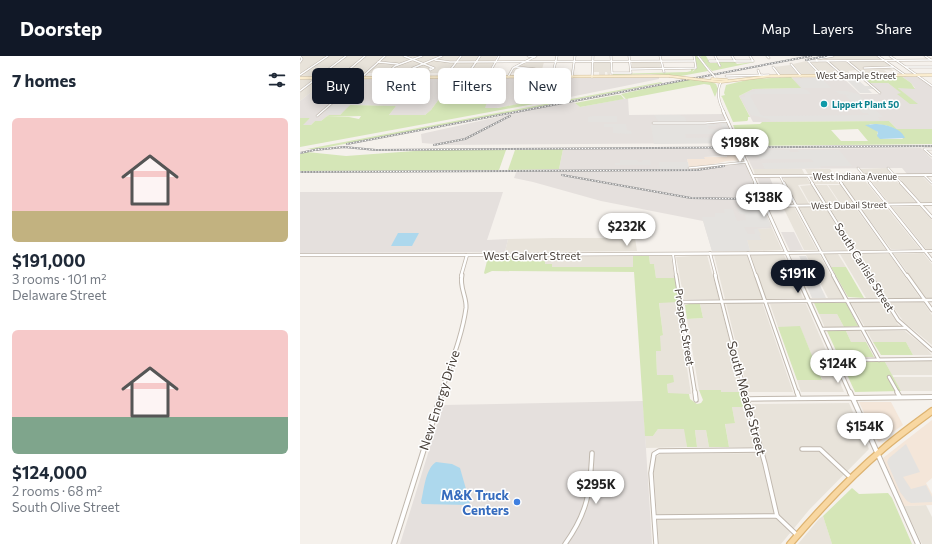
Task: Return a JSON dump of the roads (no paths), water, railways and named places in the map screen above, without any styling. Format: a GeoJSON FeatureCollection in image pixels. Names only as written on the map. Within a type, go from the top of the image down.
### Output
{"type":"FeatureCollection","features":[{"type":"Feature","properties":{"kind":"main road"},"geometry":{"type":"LineString","coordinates":[[572,77],[649,75],[715,80]]}},
{"type":"Feature","properties":{"kind":"main road","name":"West Sample Street"},"geometry":{"type":"LineString","coordinates":[[715,80],[721,81],[780,76],[932,75]]}},
{"type":"Feature","properties":{"kind":"main road"},"geometry":{"type":"LineString","coordinates":[[300,77],[312,78]]}},
{"type":"Feature","properties":{"kind":"main road"},"geometry":{"type":"LineString","coordinates":[[508,77],[514,77]]}},
{"type":"Feature","properties":{"kind":"main road"},"geometry":{"type":"LineString","coordinates":[[790,544],[817,512],[851,478],[877,454],[932,411]]}},
{"type":"Feature","properties":{"kind":"street"},"geometry":{"type":"LineString","coordinates":[[300,62],[302,59],[301,56]]}},
{"type":"Feature","properties":{"kind":"street"},"geometry":{"type":"LineString","coordinates":[[300,77],[328,56]]}},
{"type":"Feature","properties":{"kind":"street"},"geometry":{"type":"LineString","coordinates":[[331,68],[346,56]]}},
{"type":"Feature","properties":{"kind":"street"},"geometry":{"type":"LineString","coordinates":[[351,68],[365,56]]}},
{"type":"Feature","properties":{"kind":"street"},"geometry":{"type":"LineString","coordinates":[[364,75],[385,56]]}},
{"type":"Feature","properties":{"kind":"street"},"geometry":{"type":"LineString","coordinates":[[406,56],[430,68]]}},
{"type":"Feature","properties":{"kind":"street"},"geometry":{"type":"LineString","coordinates":[[378,62],[398,64],[422,56]]}},
{"type":"Feature","properties":{"kind":"street"},"geometry":{"type":"LineString","coordinates":[[413,68],[442,56]]}},
{"type":"Feature","properties":{"kind":"street"},"geometry":{"type":"LineString","coordinates":[[452,68],[461,56]]}},
{"type":"Feature","properties":{"kind":"street"},"geometry":{"type":"LineString","coordinates":[[472,68],[480,56]]}},
{"type":"Feature","properties":{"kind":"street"},"geometry":{"type":"LineString","coordinates":[[492,68],[499,56]]}},
{"type":"Feature","properties":{"kind":"street"},"geometry":{"type":"LineString","coordinates":[[528,56],[536,57]]}},
{"type":"Feature","properties":{"kind":"street"},"geometry":{"type":"LineString","coordinates":[[554,68],[557,56]]}},
{"type":"Feature","properties":{"kind":"street"},"geometry":{"type":"LineString","coordinates":[[572,77],[575,56]]}},
{"type":"Feature","properties":{"kind":"street"},"geometry":{"type":"LineString","coordinates":[[592,77],[593,56]]}},
{"type":"Feature","properties":{"kind":"street"},"geometry":{"type":"LineString","coordinates":[[611,56],[612,77]]}},
{"type":"Feature","properties":{"kind":"street"},"geometry":{"type":"LineString","coordinates":[[612,73],[630,73],[631,69],[629,56]]}},
{"type":"Feature","properties":{"kind":"street"},"geometry":{"type":"LineString","coordinates":[[660,56],[664,72]]}},
{"type":"Feature","properties":{"kind":"street"},"geometry":{"type":"LineString","coordinates":[[631,69],[696,68],[694,56]]}},
{"type":"Feature","properties":{"kind":"street"},"geometry":{"type":"LineString","coordinates":[[698,56],[719,86]]}},
{"type":"Feature","properties":{"kind":"street"},"geometry":{"type":"LineString","coordinates":[[715,56],[720,66]]}},
{"type":"Feature","properties":{"kind":"street"},"geometry":{"type":"LineString","coordinates":[[732,56],[736,61]]}},
{"type":"Feature","properties":{"kind":"street"},"geometry":{"type":"LineString","coordinates":[[709,61],[753,61],[750,56]]}},
{"type":"Feature","properties":{"kind":"street"},"geometry":{"type":"LineString","coordinates":[[818,61],[816,59],[833,56]]}},
{"type":"Feature","properties":{"kind":"street"},"geometry":{"type":"LineString","coordinates":[[878,56],[904,75]]}},
{"type":"Feature","properties":{"kind":"street"},"geometry":{"type":"LineString","coordinates":[[890,56],[932,86]]}},
{"type":"Feature","properties":{"kind":"street"},"geometry":{"type":"LineString","coordinates":[[925,56],[932,60]]}},
{"type":"Feature","properties":{"kind":"street"},"geometry":{"type":"LineString","coordinates":[[508,77],[511,71],[516,67],[536,57]]}},
{"type":"Feature","properties":{"kind":"street"},"geometry":{"type":"LineString","coordinates":[[435,60],[457,62],[694,61]]}},
{"type":"Feature","properties":{"kind":"street"},"geometry":{"type":"LineString","coordinates":[[822,76],[808,61],[932,60]]}},
{"type":"Feature","properties":{"kind":"street"},"geometry":{"type":"LineString","coordinates":[[827,61],[843,76]]}},
{"type":"Feature","properties":{"kind":"street"},"geometry":{"type":"LineString","coordinates":[[846,61],[864,75]]}},
{"type":"Feature","properties":{"kind":"street"},"geometry":{"type":"LineString","coordinates":[[393,68],[398,64]]}},
{"type":"Feature","properties":{"kind":"street"},"geometry":{"type":"LineString","coordinates":[[791,64],[802,76]]}},
{"type":"Feature","properties":{"kind":"street"},"geometry":{"type":"LineString","coordinates":[[516,67],[522,68]]}},
{"type":"Feature","properties":{"kind":"street"},"geometry":{"type":"LineString","coordinates":[[773,67],[780,76]]}},
{"type":"Feature","properties":{"kind":"street"},"geometry":{"type":"LineString","coordinates":[[864,68],[894,67]]}},
{"type":"Feature","properties":{"kind":"street"},"geometry":{"type":"LineString","coordinates":[[906,68],[932,67]]}},
{"type":"Feature","properties":{"kind":"street"},"geometry":{"type":"LineString","coordinates":[[758,70],[760,76]]}},
{"type":"Feature","properties":{"kind":"street"},"geometry":{"type":"LineString","coordinates":[[859,75],[880,93]]}},
{"type":"Feature","properties":{"kind":"street","name":"West Sample Street"},"geometry":{"type":"LineString","coordinates":[[726,76],[780,76]]}},
{"type":"Feature","properties":{"kind":"street"},"geometry":{"type":"LineString","coordinates":[[715,80],[721,81],[718,99],[918,544]]}},
{"type":"Feature","properties":{"kind":"street"},"geometry":{"type":"LineString","coordinates":[[300,91],[312,82]]}},
{"type":"Feature","properties":{"kind":"street"},"geometry":{"type":"LineString","coordinates":[[317,116],[331,104]]}},
{"type":"Feature","properties":{"kind":"street"},"geometry":{"type":"LineString","coordinates":[[653,123],[705,123],[728,121]]}},
{"type":"Feature","properties":{"kind":"street"},"geometry":{"type":"LineString","coordinates":[[932,149],[924,149],[932,156]]}},
{"type":"Feature","properties":{"kind":"street"},"geometry":{"type":"LineString","coordinates":[[689,168],[702,168],[730,162],[746,162]]}},
{"type":"Feature","properties":{"kind":"street"},"geometry":{"type":"LineString","coordinates":[[858,168],[932,260]]}},
{"type":"Feature","properties":{"kind":"street"},"geometry":{"type":"LineString","coordinates":[[888,168],[932,217]]}},
{"type":"Feature","properties":{"kind":"street"},"geometry":{"type":"LineString","coordinates":[[924,175],[932,183]]}},
{"type":"Feature","properties":{"kind":"street","name":"West Indiana Avenue"},"geometry":{"type":"LineString","coordinates":[[753,176],[932,175]]}},
{"type":"Feature","properties":{"kind":"street"},"geometry":{"type":"LineString","coordinates":[[780,176],[879,360]]}},
{"type":"Feature","properties":{"kind":"street","name":"South Carlisle Street"},"geometry":{"type":"LineString","coordinates":[[808,176],[898,320],[932,350]]}},
{"type":"Feature","properties":{"kind":"street"},"geometry":{"type":"LineString","coordinates":[[836,176],[932,310]]}},
{"type":"Feature","properties":{"kind":"street","name":"West Dubail Street"},"geometry":{"type":"LineString","coordinates":[[766,206],[932,204]]}},
{"type":"Feature","properties":{"kind":"street","name":"West Calvert Street"},"geometry":{"type":"LineString","coordinates":[[300,255],[673,254],[932,251]]}},
{"type":"Feature","properties":{"kind":"street","name":"South Meade Street"},"geometry":{"type":"LineString","coordinates":[[710,253],[777,516]]}},
{"type":"Feature","properties":{"kind":"street"},"geometry":{"type":"LineString","coordinates":[[748,253],[800,398]]}},
{"type":"Feature","properties":{"kind":"street","name":"Prospect Street"},"geometry":{"type":"LineString","coordinates":[[673,254],[696,400]]}},
{"type":"Feature","properties":{"kind":"street","name":"New Energy Drive"},"geometry":{"type":"LineString","coordinates":[[394,544],[463,324],[466,305],[461,288],[461,277],[467,255]]}},
{"type":"Feature","properties":{"kind":"street"},"geometry":{"type":"LineString","coordinates":[[681,302],[932,300]]}},
{"type":"Feature","properties":{"kind":"street"},"geometry":{"type":"LineString","coordinates":[[822,329],[907,328]]}},
{"type":"Feature","properties":{"kind":"street"},"geometry":{"type":"LineString","coordinates":[[858,360],[932,359]]}},
{"type":"Feature","properties":{"kind":"street"},"geometry":{"type":"LineString","coordinates":[[888,377],[900,397]]}},
{"type":"Feature","properties":{"kind":"street"},"geometry":{"type":"LineString","coordinates":[[747,399],[932,397]]}},
{"type":"Feature","properties":{"kind":"street"},"geometry":{"type":"LineString","coordinates":[[802,449],[820,449],[851,478]]}},
{"type":"Feature","properties":{"kind":"street"},"geometry":{"type":"LineString","coordinates":[[656,544],[651,473],[654,454],[659,451],[761,450]]}},
{"type":"Feature","properties":{"kind":"street"},"geometry":{"type":"LineString","coordinates":[[565,544],[578,527],[586,510],[590,492],[592,453]]}},
{"type":"Feature","properties":{"kind":"street"},"geometry":{"type":"LineString","coordinates":[[655,516],[777,516],[797,535]]}},
{"type":"Feature","properties":{"kind":"water"},"geometry":{"type":"Polygon","coordinates":[[[875,124],[896,129],[905,138],[880,139],[877,136],[878,132],[865,125],[875,124]]]}},
{"type":"Feature","properties":{"kind":"water"},"geometry":{"type":"Polygon","coordinates":[[[398,233],[419,233],[412,246],[391,246],[398,233]]]}},
{"type":"Feature","properties":{"kind":"water"},"geometry":{"type":"Polygon","coordinates":[[[436,462],[452,464],[460,468],[470,503],[467,505],[422,504],[421,502],[427,475],[432,465],[436,462]]]}},
{"type":"Feature","properties":{"kind":"railway"},"geometry":{"type":"LineString","coordinates":[[347,144],[811,56]]}},
{"type":"Feature","properties":{"kind":"railway"},"geometry":{"type":"LineString","coordinates":[[806,60],[826,56]]}},
{"type":"Feature","properties":{"kind":"railway"},"geometry":{"type":"LineString","coordinates":[[434,145],[465,139],[510,116]]}},
{"type":"Feature","properties":{"kind":"railway"},"geometry":{"type":"LineString","coordinates":[[315,150],[344,147],[376,150],[932,146]]}},
{"type":"Feature","properties":{"kind":"railway"},"geometry":{"type":"LineString","coordinates":[[300,153],[319,149]]}},
{"type":"Feature","properties":{"kind":"railway"},"geometry":{"type":"LineString","coordinates":[[300,172],[697,170],[724,166]]}},
{"type":"Feature","properties":{"kind":"railway"},"geometry":{"type":"LineString","coordinates":[[562,175],[691,198],[750,199]]}},
{"type":"Feature","properties":{"kind":"place","name":"Lippert Plant 50"},"geometry":{"type":"Point","coordinates":[824,104]}},
{"type":"Feature","properties":{"kind":"place","name":"M&K Truck Centers"},"geometry":{"type":"Point","coordinates":[517,502]}}]}
